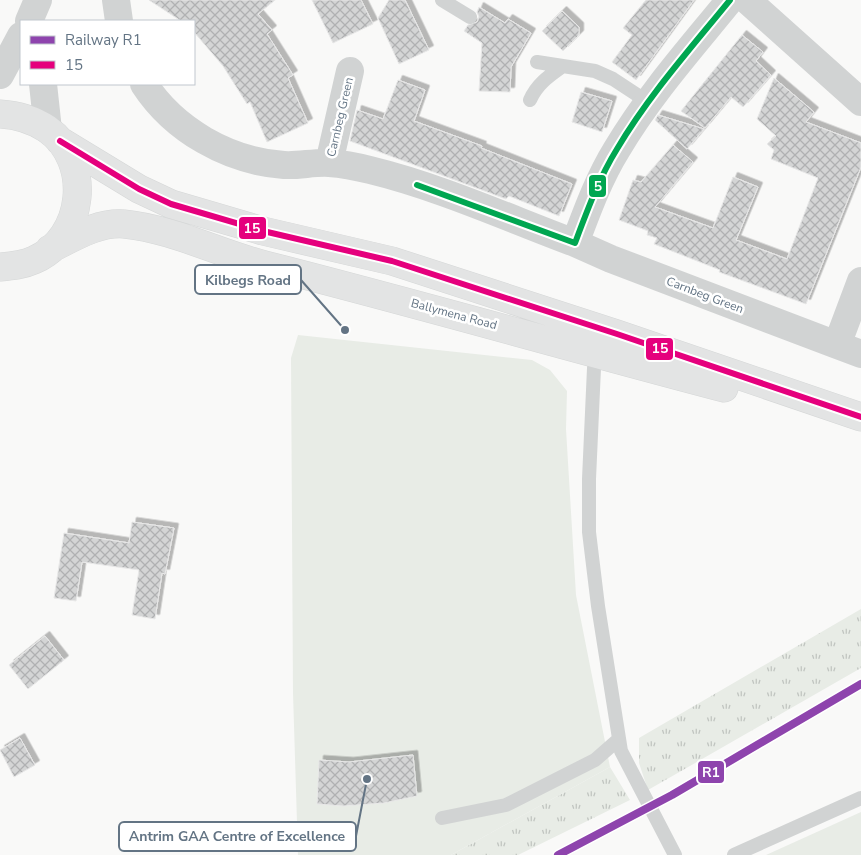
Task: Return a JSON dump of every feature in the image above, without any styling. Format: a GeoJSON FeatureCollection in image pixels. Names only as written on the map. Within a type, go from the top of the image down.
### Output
{"type":"FeatureCollection","features":[{"type":"Feature","properties":{"kind":"highway","name":"Ballymena Road"},"geometry":{"type":"LineString","coordinates":[[0,114],[17,115],[33,120],[139,189],[171,204],[263,231],[392,261],[602,342],[861,424]]}},
{"type":"Feature","properties":{"kind":"highway"},"geometry":{"type":"LineString","coordinates":[[0,267],[35,260],[50,249],[66,231],[76,209],[78,185],[73,162],[54,135]]}},
{"type":"Feature","properties":{"kind":"highway","name":"Ballymena Road"},"geometry":{"type":"LineString","coordinates":[[50,249],[92,228],[122,224],[163,232],[255,263],[440,310],[602,342],[861,418]]}},
{"type":"Feature","properties":{"kind":"street"},"geometry":{"type":"LineString","coordinates":[[116,0],[119,20]]}},
{"type":"Feature","properties":{"kind":"street"},"geometry":{"type":"LineString","coordinates":[[575,243],[597,185],[616,149],[648,102],[730,0]]}},
{"type":"Feature","properties":{"kind":"street"},"geometry":{"type":"LineString","coordinates":[[747,0],[861,102]]}},
{"type":"Feature","properties":{"kind":"street"},"geometry":{"type":"LineString","coordinates":[[0,75],[20,38]]}},
{"type":"Feature","properties":{"kind":"street","name":"Carnbeg Green"},"geometry":{"type":"LineString","coordinates":[[329,163],[350,71]]}},
{"type":"Feature","properties":{"kind":"street"},"geometry":{"type":"LineString","coordinates":[[43,85],[54,135]]}},
{"type":"Feature","properties":{"kind":"street","name":"Carnbeg Green"},"geometry":{"type":"LineString","coordinates":[[145,85],[161,107],[176,121],[218,147],[264,163],[285,165],[329,163],[371,170],[436,191],[575,243],[611,259],[849,349]]}},
{"type":"Feature","properties":{"kind":"street"},"geometry":{"type":"LineString","coordinates":[[849,349],[861,280]]}},
{"type":"Feature","properties":{"kind":"lane"},"geometry":{"type":"LineString","coordinates":[[444,0],[470,16]]}},
{"type":"Feature","properties":{"kind":"lane"},"geometry":{"type":"LineString","coordinates":[[537,62],[595,71],[613,79],[648,102]]}},
{"type":"Feature","properties":{"kind":"lane"},"geometry":{"type":"LineString","coordinates":[[530,100],[534,91],[545,79],[563,66]]}},
{"type":"Feature","properties":{"kind":"lane"},"geometry":{"type":"LineString","coordinates":[[602,342],[594,368],[589,532],[598,606],[621,751],[675,855]]}},
{"type":"Feature","properties":{"kind":"lane"},"geometry":{"type":"LineString","coordinates":[[442,818],[506,805],[595,760],[619,739]]}},
{"type":"Feature","properties":{"kind":"lane"},"geometry":{"type":"LineString","coordinates":[[734,855],[861,798]]}},
{"type":"Feature","properties":{"kind":"green space"},"geometry":{"type":"Polygon","coordinates":[[[298,335],[532,360],[550,370],[567,391],[566,429],[576,595],[610,767],[451,855],[298,855],[293,693],[291,358],[298,335]]]}},
{"type":"Feature","properties":{"kind":"green space"},"geometry":{"type":"Polygon","coordinates":[[[861,609],[861,668],[648,790],[639,763],[639,738],[861,609]]]}},
{"type":"Feature","properties":{"kind":"green space"},"geometry":{"type":"Polygon","coordinates":[[[610,767],[630,800],[518,855],[451,855],[610,767]]]}},
{"type":"Feature","properties":{"kind":"green space"},"geometry":{"type":"Polygon","coordinates":[[[861,812],[861,855],[766,855],[861,812]]]}},
{"type":"Feature","properties":{"kind":"building"},"geometry":{"type":"Polygon","coordinates":[[[149,0],[275,0],[258,14],[272,30],[267,34],[293,75],[288,78],[308,123],[267,142],[250,102],[247,104],[223,66],[195,33],[195,20],[179,20],[149,0]]]}},
{"type":"Feature","properties":{"kind":"building"},"geometry":{"type":"Polygon","coordinates":[[[312,0],[361,0],[373,24],[333,43],[312,0]]]}},
{"type":"Feature","properties":{"kind":"building"},"geometry":{"type":"Polygon","coordinates":[[[389,0],[405,0],[429,50],[399,64],[378,18],[389,0]]]}},
{"type":"Feature","properties":{"kind":"building"},"geometry":{"type":"Polygon","coordinates":[[[646,0],[694,0],[636,80],[612,62],[632,35],[623,28],[646,0]]]}},
{"type":"Feature","properties":{"kind":"building"},"geometry":{"type":"Polygon","coordinates":[[[479,7],[505,23],[508,19],[531,33],[511,67],[510,92],[479,91],[482,43],[464,31],[468,25],[477,22],[479,7]]]}},
{"type":"Feature","properties":{"kind":"building"},"geometry":{"type":"Polygon","coordinates":[[[562,11],[579,27],[579,35],[563,51],[542,31],[562,11]]]}},
{"type":"Feature","properties":{"kind":"building"},"geometry":{"type":"Polygon","coordinates":[[[742,35],[763,52],[756,61],[771,75],[743,107],[731,97],[705,128],[681,111],[742,35]]]}},
{"type":"Feature","properties":{"kind":"building"},"geometry":{"type":"Polygon","coordinates":[[[774,78],[814,112],[806,122],[861,143],[861,167],[806,304],[719,272],[720,270],[654,244],[657,238],[647,235],[648,231],[619,220],[633,180],[641,182],[673,145],[693,162],[655,207],[713,228],[733,177],[758,187],[736,240],[787,259],[818,178],[771,159],[774,150],[767,144],[776,136],[757,119],[774,78]]]}},
{"type":"Feature","properties":{"kind":"building"},"geometry":{"type":"Polygon","coordinates":[[[398,80],[425,90],[414,121],[482,146],[481,148],[572,184],[559,216],[509,196],[506,199],[350,141],[357,110],[383,119],[398,80]]]}},
{"type":"Feature","properties":{"kind":"building"},"geometry":{"type":"Polygon","coordinates":[[[581,92],[612,101],[602,132],[572,122],[581,92]]]}},
{"type":"Feature","properties":{"kind":"building"},"geometry":{"type":"Polygon","coordinates":[[[658,115],[704,129],[687,149],[655,120],[658,115]]]}},
{"type":"Feature","properties":{"kind":"building"},"geometry":{"type":"Polygon","coordinates":[[[132,522],[174,528],[165,574],[162,573],[155,619],[132,615],[139,570],[82,562],[76,601],[54,598],[64,533],[129,543],[132,522]]]}},
{"type":"Feature","properties":{"kind":"building"},"geometry":{"type":"Polygon","coordinates":[[[45,636],[64,660],[28,689],[9,665],[45,636]]]}},
{"type":"Feature","properties":{"kind":"building"},"geometry":{"type":"Polygon","coordinates":[[[20,738],[35,765],[14,777],[0,750],[20,738]]]}},
{"type":"Feature","properties":{"kind":"building"},"geometry":{"type":"Polygon","coordinates":[[[413,755],[417,796],[384,803],[343,806],[317,804],[319,760],[349,762],[413,755]]]}},
{"type":"Feature","properties":{"kind":"rail line","name":"R1"},"geometry":{"type":"LineString","coordinates":[[558,855],[672,795],[861,684]]}},
{"type":"Feature","properties":{"kind":"transit line","name":"5"},"geometry":{"type":"LineString","coordinates":[[417,185],[575,243],[599,183],[629,129],[671,72],[730,0]]}},
{"type":"Feature","properties":{"kind":"transit line","name":"15"},"geometry":{"type":"LineString","coordinates":[[60,141],[139,189],[171,204],[263,231],[392,261],[617,334],[861,417]]}},
{"type":"Feature","properties":{"kind":"place","name":"Kilbegs Road"},"geometry":{"type":"Point","coordinates":[345,330]}},
{"type":"Feature","properties":{"kind":"place","name":"Antrim GAA Centre of Excellence"},"geometry":{"type":"Point","coordinates":[367,779]}}]}
